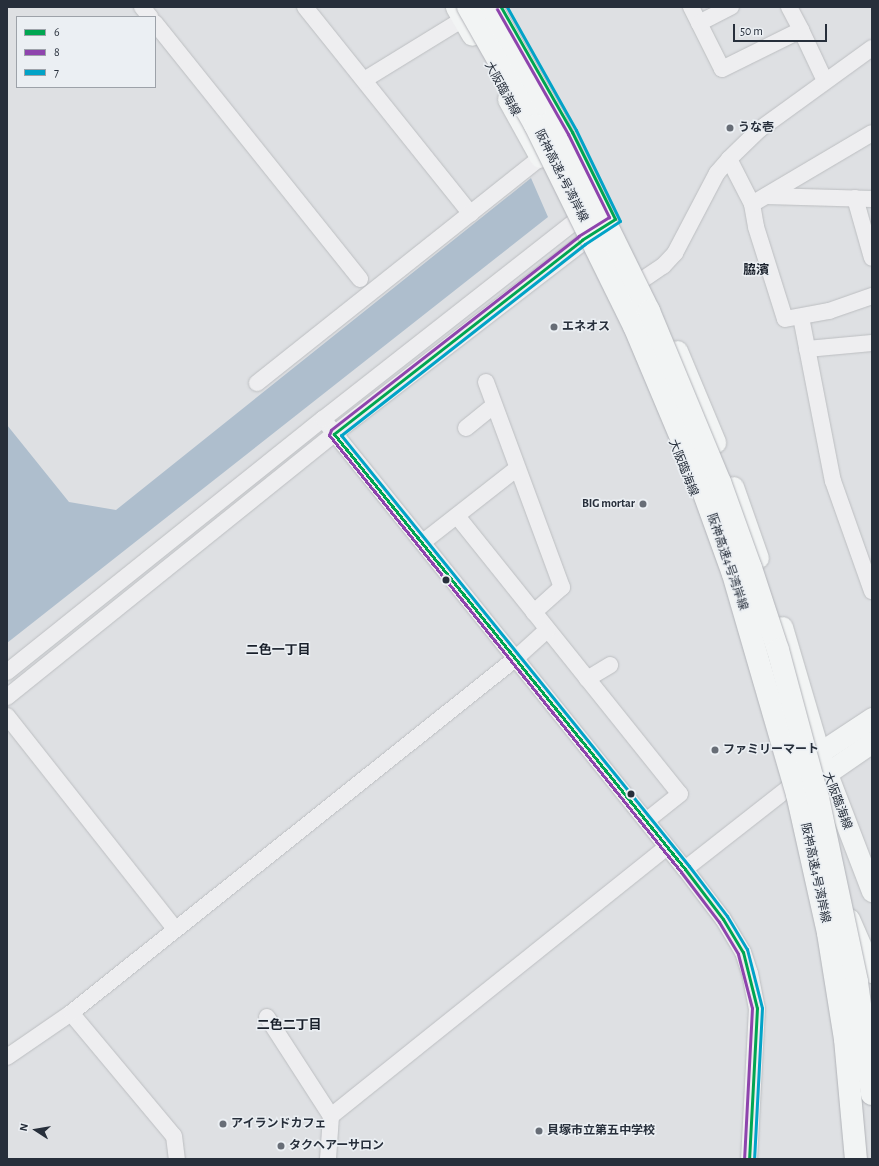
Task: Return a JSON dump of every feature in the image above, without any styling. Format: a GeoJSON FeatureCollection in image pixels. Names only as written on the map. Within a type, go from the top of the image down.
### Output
{"type":"FeatureCollection","features":[{"type":"Feature","properties":{"kind":"highway","name":"阪神高速4号湾岸線"},"geometry":{"type":"LineString","coordinates":[[491,7],[554,118],[649,311],[718,475],[751,568],[799,722],[827,835],[857,982],[872,1094]]}},
{"type":"Feature","properties":{"kind":"highway","name":"阪神高速4号湾岸線"},"geometry":{"type":"LineString","coordinates":[[462,11],[535,124],[634,326],[702,488],[733,574],[798,794],[828,933],[845,1039],[856,1159]]}},
{"type":"Feature","properties":{"kind":"main road","name":"大阪臨海線"},"geometry":{"type":"LineString","coordinates":[[501,7],[572,132],[604,199],[645,278],[696,394],[746,521],[790,652],[819,753],[826,773],[868,869],[872,891]]}},
{"type":"Feature","properties":{"kind":"main road","name":"大阪臨海線"},"geometry":{"type":"LineString","coordinates":[[462,11],[573,222],[647,378],[712,541],[792,785],[872,972]]}},
{"type":"Feature","properties":{"kind":"main road"},"geometry":{"type":"LineString","coordinates":[[792,785],[819,753],[872,718]]}},
{"type":"Feature","properties":{"kind":"main road"},"geometry":{"type":"LineString","coordinates":[[792,785],[826,773],[872,742]]}},
{"type":"Feature","properties":{"kind":"street"},"geometry":{"type":"LineString","coordinates":[[142,7],[149,16]]}},
{"type":"Feature","properties":{"kind":"street"},"geometry":{"type":"LineString","coordinates":[[305,7],[471,214]]}},
{"type":"Feature","properties":{"kind":"street"},"geometry":{"type":"LineString","coordinates":[[691,7],[722,69],[801,30]]}},
{"type":"Feature","properties":{"kind":"street"},"geometry":{"type":"LineString","coordinates":[[699,23],[731,7]]}},
{"type":"Feature","properties":{"kind":"street"},"geometry":{"type":"LineString","coordinates":[[789,7],[825,81]]}},
{"type":"Feature","properties":{"kind":"street"},"geometry":{"type":"LineString","coordinates":[[364,80],[462,11]]}},
{"type":"Feature","properties":{"kind":"street"},"geometry":{"type":"LineString","coordinates":[[156,25],[360,279]]}},
{"type":"Feature","properties":{"kind":"street"},"geometry":{"type":"LineString","coordinates":[[645,278],[663,266],[676,254],[717,173],[729,159],[760,129],[872,48]]}},
{"type":"Feature","properties":{"kind":"street"},"geometry":{"type":"LineString","coordinates":[[752,204],[872,133]]}},
{"type":"Feature","properties":{"kind":"street"},"geometry":{"type":"LineString","coordinates":[[257,383],[540,158]]}},
{"type":"Feature","properties":{"kind":"street"},"geometry":{"type":"LineString","coordinates":[[729,159],[752,204],[756,227],[785,320],[830,311],[872,296]]}},
{"type":"Feature","properties":{"kind":"street"},"geometry":{"type":"LineString","coordinates":[[766,196],[872,199]]}},
{"type":"Feature","properties":{"kind":"street"},"geometry":{"type":"LineString","coordinates":[[855,198],[872,258]]}},
{"type":"Feature","properties":{"kind":"street"},"geometry":{"type":"LineString","coordinates":[[7,672],[322,419],[604,199]]}},
{"type":"Feature","properties":{"kind":"street"},"geometry":{"type":"LineString","coordinates":[[7,698],[334,434],[582,240],[615,219]]}},
{"type":"Feature","properties":{"kind":"street"},"geometry":{"type":"LineString","coordinates":[[801,317],[833,481],[872,591]]}},
{"type":"Feature","properties":{"kind":"street"},"geometry":{"type":"LineString","coordinates":[[807,349],[872,343]]}},
{"type":"Feature","properties":{"kind":"street"},"geometry":{"type":"LineString","coordinates":[[486,382],[493,406],[516,469],[562,587],[534,612]]}},
{"type":"Feature","properties":{"kind":"street"},"geometry":{"type":"LineString","coordinates":[[466,428],[493,406]]}},
{"type":"Feature","properties":{"kind":"street"},"geometry":{"type":"LineString","coordinates":[[322,419],[423,542],[668,847],[723,919],[742,952],[750,973],[757,1008],[757,1032],[749,1159]]}},
{"type":"Feature","properties":{"kind":"street"},"geometry":{"type":"LineString","coordinates":[[423,542],[516,469]]}},
{"type":"Feature","properties":{"kind":"street"},"geometry":{"type":"LineString","coordinates":[[457,516],[680,794],[646,821]]}},
{"type":"Feature","properties":{"kind":"street"},"geometry":{"type":"LineString","coordinates":[[7,1057],[71,1013],[515,658],[547,630]]}},
{"type":"Feature","properties":{"kind":"street"},"geometry":{"type":"LineString","coordinates":[[587,679],[610,665]]}},
{"type":"Feature","properties":{"kind":"street"},"geometry":{"type":"LineString","coordinates":[[7,716],[175,929]]}},
{"type":"Feature","properties":{"kind":"street"},"geometry":{"type":"LineString","coordinates":[[685,869],[792,785]]}},
{"type":"Feature","properties":{"kind":"street"},"geometry":{"type":"LineString","coordinates":[[331,1116],[668,847]]}},
{"type":"Feature","properties":{"kind":"street"},"geometry":{"type":"LineString","coordinates":[[71,1013],[174,1136],[177,1159]]}},
{"type":"Feature","properties":{"kind":"street"},"geometry":{"type":"LineString","coordinates":[[267,1017],[331,1116],[328,1159]]}},
{"type":"Feature","properties":{"kind":"water"},"geometry":{"type":"Polygon","coordinates":[[[531,178],[548,217],[7,643],[7,425],[69,502],[116,510],[531,178]]]}},
{"type":"Feature","properties":{"kind":"transit line","name":"6"},"geometry":{"type":"LineString","coordinates":[[501,7],[572,132],[615,219],[582,240],[334,434],[685,869],[723,919],[743,952],[757,1008],[749,1159]]}},
{"type":"Feature","properties":{"kind":"transit line","name":"7"},"geometry":{"type":"LineString","coordinates":[[507,7],[576,130],[620,221],[585,244],[341,435],[689,866],[727,916],[747,949],[762,1008],[754,1159]]}},
{"type":"Feature","properties":{"kind":"transit line","name":"8"},"geometry":{"type":"LineString","coordinates":[[497,9],[568,134],[609,217],[579,236],[331,430],[329,435],[681,872],[719,922],[738,954],[752,1008],[744,1159]]}},
{"type":"Feature","properties":{"kind":"place","name":"うな壱"},"geometry":{"type":"Point","coordinates":[730,128]}},
{"type":"Feature","properties":{"kind":"place","name":"エネオス"},"geometry":{"type":"Point","coordinates":[554,327]}},
{"type":"Feature","properties":{"kind":"place","name":"BIG mortar"},"geometry":{"type":"Point","coordinates":[643,504]}},
{"type":"Feature","properties":{"kind":"place","name":"ファミリーマート"},"geometry":{"type":"Point","coordinates":[715,750]}},
{"type":"Feature","properties":{"kind":"place","name":"アイランドカフェ"},"geometry":{"type":"Point","coordinates":[223,1124]}},
{"type":"Feature","properties":{"kind":"place","name":"貝塚市立第五中学校"},"geometry":{"type":"Point","coordinates":[539,1131]}},
{"type":"Feature","properties":{"kind":"place","name":"タクヘアーサロン"},"geometry":{"type":"Point","coordinates":[281,1146]}},
{"type":"Feature","properties":{"kind":"district","name":"脇濱"},"geometry":{"type":"Point","coordinates":[756,271]}},
{"type":"Feature","properties":{"kind":"district","name":"二色一丁目"},"geometry":{"type":"Point","coordinates":[278,651]}},
{"type":"Feature","properties":{"kind":"district","name":"二色二丁目"},"geometry":{"type":"Point","coordinates":[289,1026]}}]}
